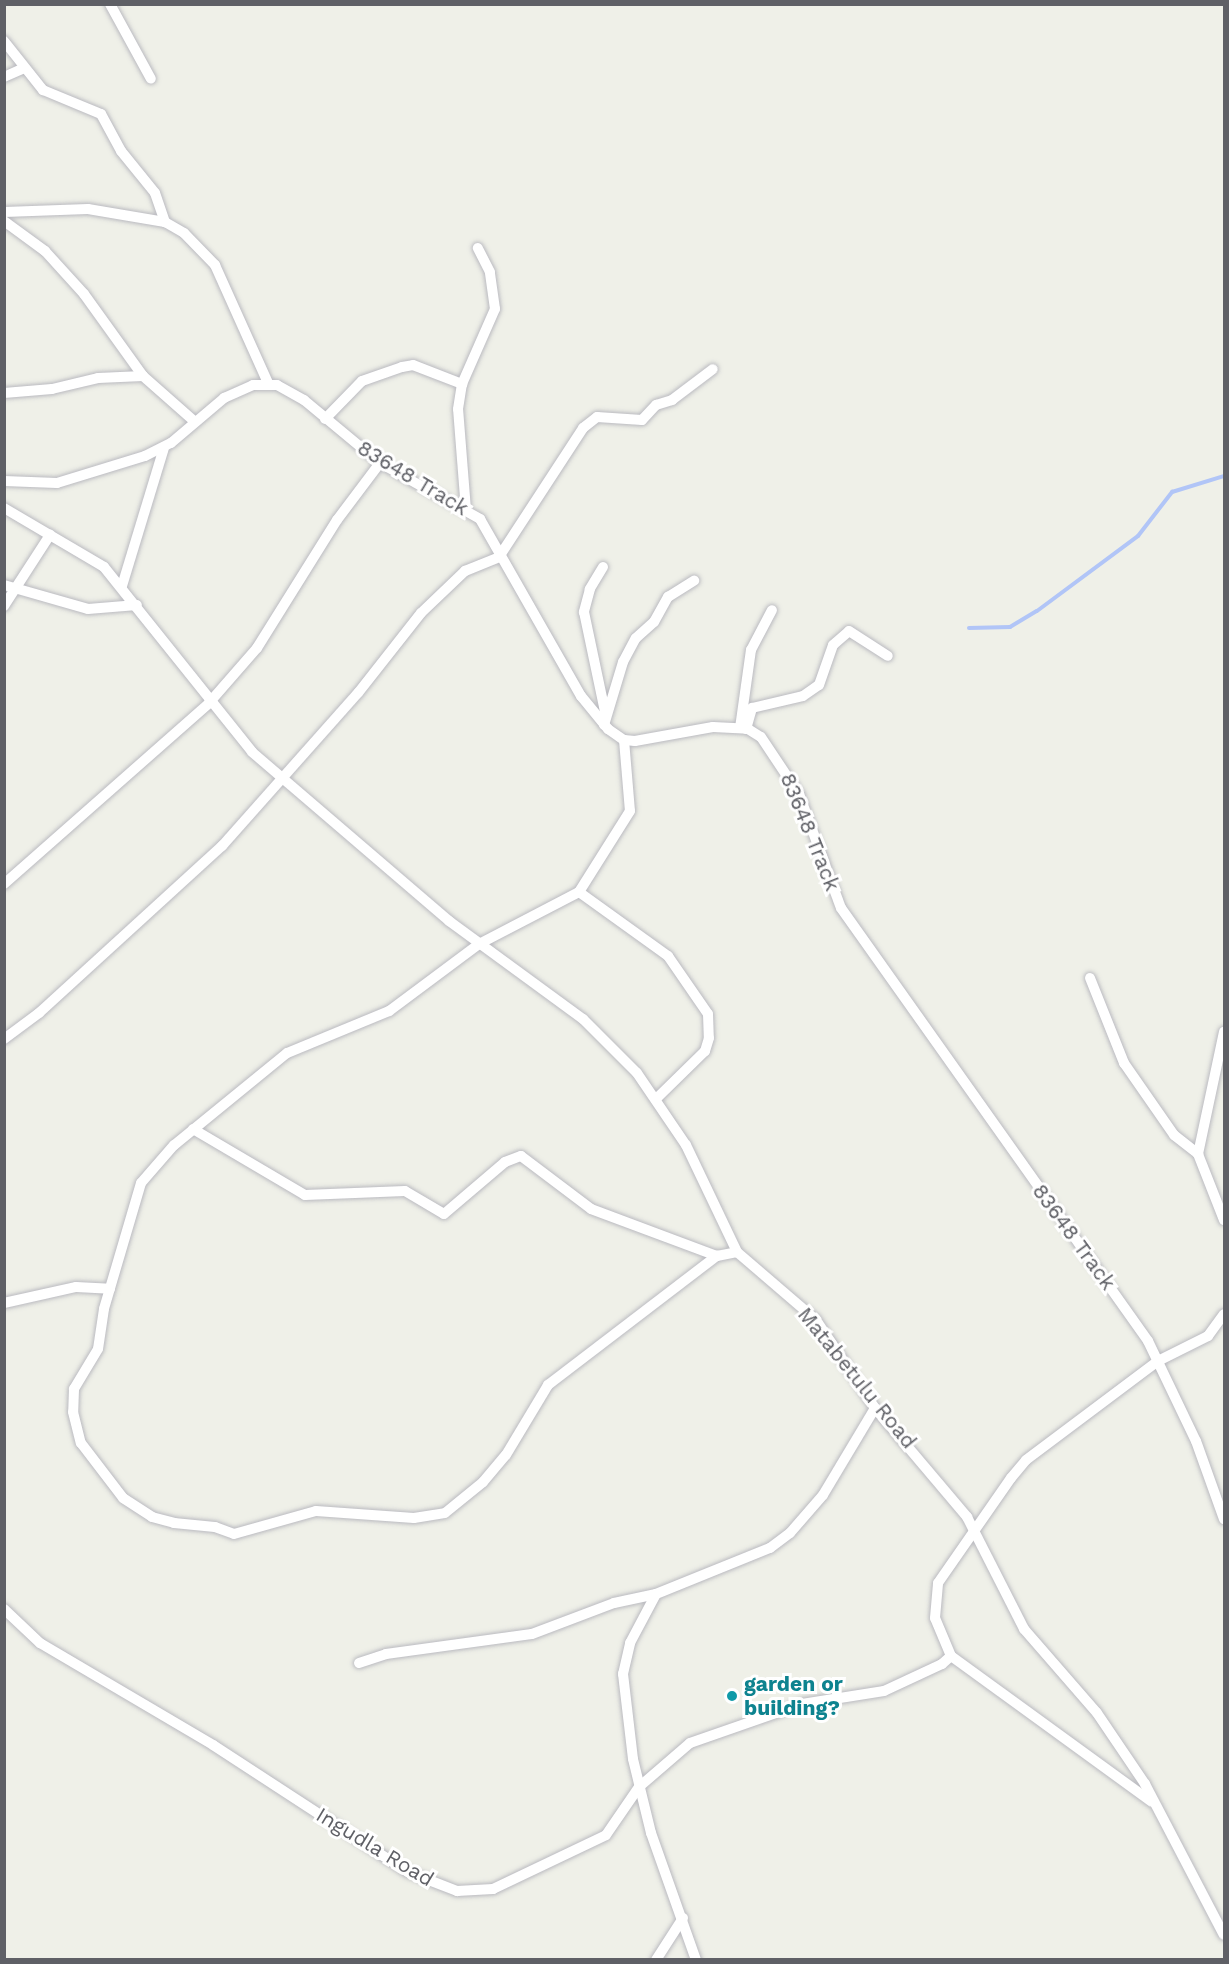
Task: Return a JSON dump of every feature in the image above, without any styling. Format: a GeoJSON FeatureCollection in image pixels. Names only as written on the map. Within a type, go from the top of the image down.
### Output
{"type":"FeatureCollection","features":[{"type":"Feature","properties":{"kind":"street"},"geometry":{"type":"LineString","coordinates":[[110,4],[151,79]]}},
{"type":"Feature","properties":{"kind":"street"},"geometry":{"type":"LineString","coordinates":[[4,41],[22,69],[52,96],[101,114],[121,152],[155,193],[165,222]]}},
{"type":"Feature","properties":{"kind":"street"},"geometry":{"type":"LineString","coordinates":[[4,77],[22,69]]}},
{"type":"Feature","properties":{"kind":"street"},"geometry":{"type":"LineString","coordinates":[[4,212],[88,209],[165,222],[202,248],[215,265],[268,383],[230,394],[194,421],[164,448],[57,483],[4,481]]}},
{"type":"Feature","properties":{"kind":"street"},"geometry":{"type":"LineString","coordinates":[[4,221],[29,236],[84,294],[143,376],[194,421]]}},
{"type":"Feature","properties":{"kind":"street"},"geometry":{"type":"LineString","coordinates":[[466,510],[458,429],[462,384],[495,309],[490,272],[478,248]]}},
{"type":"Feature","properties":{"kind":"street"},"geometry":{"type":"LineString","coordinates":[[325,418],[362,381],[402,367],[414,366],[462,384]]}},
{"type":"Feature","properties":{"kind":"street"},"geometry":{"type":"LineString","coordinates":[[4,1039],[39,1013],[222,846],[283,780],[421,613],[465,571],[499,556],[583,428],[597,417],[642,420],[656,405],[672,400],[713,369]]}},
{"type":"Feature","properties":{"kind":"street"},"geometry":{"type":"LineString","coordinates":[[4,393],[52,389],[98,378],[143,376]]}},
{"type":"Feature","properties":{"kind":"street","name":"83648 Track"},"geometry":{"type":"LineString","coordinates":[[268,383],[290,390],[380,463],[480,519],[499,556],[581,696],[606,725],[624,740]]}},
{"type":"Feature","properties":{"kind":"street"},"geometry":{"type":"LineString","coordinates":[[122,586],[164,448]]}},
{"type":"Feature","properties":{"kind":"street"},"geometry":{"type":"LineString","coordinates":[[4,884],[209,703],[257,648],[337,520],[380,463]]}},
{"type":"Feature","properties":{"kind":"street","name":"Matabetulu Road"},"geometry":{"type":"LineString","coordinates":[[4,508],[90,557],[122,586],[209,703],[283,780],[480,944],[583,1019],[637,1072],[696,1164],[736,1252],[816,1320],[875,1408],[924,1461],[977,1532],[1024,1629],[1098,1713],[1159,1808],[1224,1935]]}},
{"type":"Feature","properties":{"kind":"street"},"geometry":{"type":"LineString","coordinates":[[4,606],[10,586],[50,535]]}},
{"type":"Feature","properties":{"kind":"street"},"geometry":{"type":"LineString","coordinates":[[603,567],[590,589],[584,612],[606,725]]}},
{"type":"Feature","properties":{"kind":"street"},"geometry":{"type":"LineString","coordinates":[[606,725],[623,662],[636,638],[654,622],[668,597],[694,581]]}},
{"type":"Feature","properties":{"kind":"street"},"geometry":{"type":"LineString","coordinates":[[10,586],[88,609],[137,605]]}},
{"type":"Feature","properties":{"kind":"street"},"geometry":{"type":"LineString","coordinates":[[743,729],[751,650],[772,610]]}},
{"type":"Feature","properties":{"kind":"street"},"geometry":{"type":"LineString","coordinates":[[743,729],[752,708],[804,696],[819,685],[833,645],[849,631],[888,656]]}},
{"type":"Feature","properties":{"kind":"street"},"geometry":{"type":"LineString","coordinates":[[736,1252],[717,1256],[548,1385],[506,1455],[453,1510],[414,1518],[316,1511],[234,1534],[215,1527],[174,1523],[141,1511],[123,1498],[81,1443],[73,1412],[75,1389],[98,1349],[110,1289],[136,1209],[135,1194],[162,1158],[287,1053],[389,1011],[480,944],[579,892],[630,811],[624,740],[713,727],[743,729]]}},
{"type":"Feature","properties":{"kind":"street","name":"83648 Track"},"geometry":{"type":"LineString","coordinates":[[743,729],[761,737],[790,775],[841,908],[1084,1247],[1158,1361],[1196,1441],[1224,1519]]}},
{"type":"Feature","properties":{"kind":"street"},"geometry":{"type":"LineString","coordinates":[[579,892],[668,956],[708,1014],[710,1038],[705,1051],[656,1099]]}},
{"type":"Feature","properties":{"kind":"street"},"geometry":{"type":"LineString","coordinates":[[1090,978],[1124,1064],[1174,1135],[1198,1154],[1224,1220]]}},
{"type":"Feature","properties":{"kind":"street"},"geometry":{"type":"LineString","coordinates":[[1198,1154],[1224,1032]]}},
{"type":"Feature","properties":{"kind":"street"},"geometry":{"type":"LineString","coordinates":[[194,1129],[305,1195],[405,1191],[444,1214],[505,1162],[521,1156],[591,1209],[717,1256]]}},
{"type":"Feature","properties":{"kind":"street"},"geometry":{"type":"LineString","coordinates":[[4,1303],[76,1287],[110,1289]]}},
{"type":"Feature","properties":{"kind":"street"},"geometry":{"type":"LineString","coordinates":[[1159,1808],[951,1656],[935,1618],[938,1583],[977,1532],[1026,1460],[1158,1361],[1208,1336],[1224,1314]]}},
{"type":"Feature","properties":{"kind":"street"},"geometry":{"type":"LineString","coordinates":[[359,1663],[386,1654],[532,1635],[614,1603],[656,1594],[771,1548],[790,1533],[823,1495],[875,1408]]}},
{"type":"Feature","properties":{"kind":"street"},"geometry":{"type":"LineString","coordinates":[[656,1594],[630,1643],[623,1674],[629,1743],[639,1787],[696,1959]]}},
{"type":"Feature","properties":{"kind":"street","name":"Ingudla Road"},"geometry":{"type":"LineString","coordinates":[[4,1609],[40,1642],[213,1745],[408,1872],[446,1889],[493,1888],[596,1840],[617,1822],[639,1787],[667,1759],[696,1740],[802,1704],[884,1691],[922,1675],[951,1656]]}},
{"type":"Feature","properties":{"kind":"street"},"geometry":{"type":"LineString","coordinates":[[656,1959],[683,1918]]}},
{"type":"Feature","properties":{"kind":"waterway"},"geometry":{"type":"LineString","coordinates":[[969,628],[1010,627],[1037,611],[1138,536],[1172,492],[1224,476]]}},
{"type":"Feature","properties":{"kind":"place","name":"garden or building?"},"geometry":{"type":"Point","coordinates":[732,1696]}}]}
